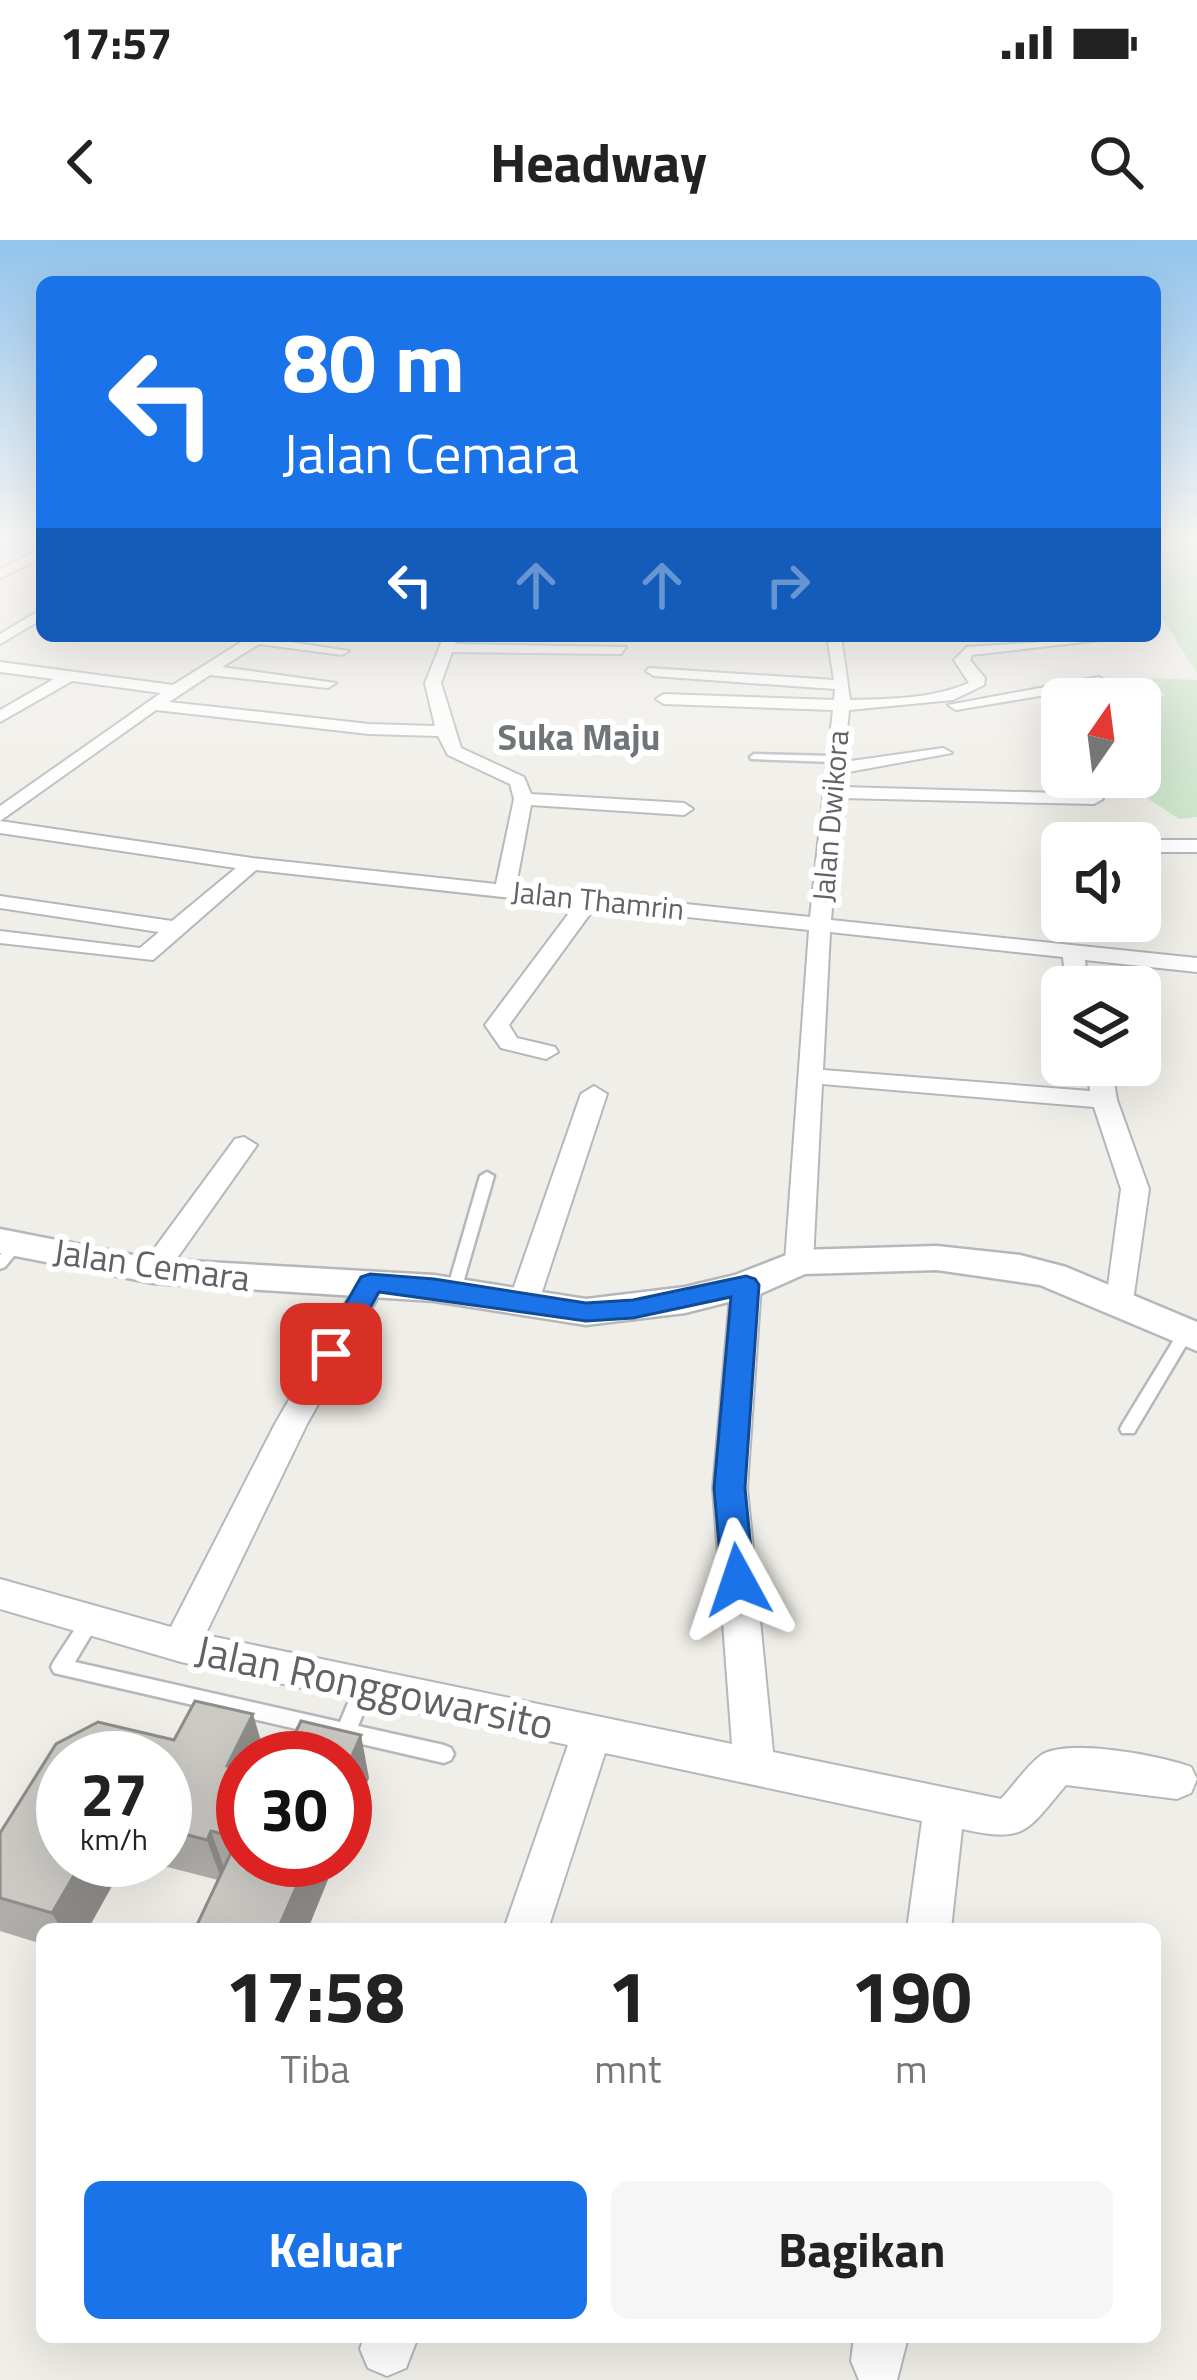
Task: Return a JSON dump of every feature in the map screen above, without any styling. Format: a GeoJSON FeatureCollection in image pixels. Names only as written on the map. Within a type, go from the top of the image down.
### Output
{"type":"FeatureCollection","features":[{"type":"Feature","properties":{"kind":"street"},"geometry":{"type":"LineString","coordinates":[[0,815],[153,705],[251,642]]}},
{"type":"Feature","properties":{"kind":"street"},"geometry":{"type":"LineString","coordinates":[[284,642],[342,651]]}},
{"type":"Feature","properties":{"kind":"street"},"geometry":{"type":"LineString","coordinates":[[505,890],[523,799],[518,781],[454,751],[444,731],[433,683],[449,642],[621,650]]}},
{"type":"Feature","properties":{"kind":"street","name":"Jalan Dwikora"},"geometry":{"type":"LineString","coordinates":[[820,924],[843,686],[835,642]]}},
{"type":"Feature","properties":{"kind":"street"},"geometry":{"type":"LineString","coordinates":[[664,699],[840,706],[968,692],[977,678],[962,660],[967,651],[1064,642]]}},
{"type":"Feature","properties":{"kind":"street"},"geometry":{"type":"LineString","coordinates":[[0,668],[175,690]]}},
{"type":"Feature","properties":{"kind":"street"},"geometry":{"type":"LineString","coordinates":[[205,670],[328,683]]}},
{"type":"Feature","properties":{"kind":"street"},"geometry":{"type":"LineString","coordinates":[[654,671],[843,686]]}},
{"type":"Feature","properties":{"kind":"street"},"geometry":{"type":"LineString","coordinates":[[0,717],[68,677]]}},
{"type":"Feature","properties":{"kind":"street"},"geometry":{"type":"LineString","coordinates":[[838,726],[1041,692]]}},
{"type":"Feature","properties":{"kind":"street"},"geometry":{"type":"LineString","coordinates":[[153,705],[369,729],[444,731]]}},
{"type":"Feature","properties":{"kind":"street"},"geometry":{"type":"LineString","coordinates":[[833,764],[944,753]]}},
{"type":"Feature","properties":{"kind":"street"},"geometry":{"type":"LineString","coordinates":[[830,792],[1094,799]]}},
{"type":"Feature","properties":{"kind":"street"},"geometry":{"type":"LineString","coordinates":[[523,799],[684,809]]}},
{"type":"Feature","properties":{"kind":"street","name":"Jalan Thamrin"},"geometry":{"type":"LineString","coordinates":[[0,827],[252,864],[1197,965]]}},
{"type":"Feature","properties":{"kind":"street"},"geometry":{"type":"LineString","coordinates":[[1161,847],[1197,847]]}},
{"type":"Feature","properties":{"kind":"street"},"geometry":{"type":"LineString","coordinates":[[0,937],[145,955],[252,864]]}},
{"type":"Feature","properties":{"kind":"street"},"geometry":{"type":"LineString","coordinates":[[546,1052],[509,1043],[497,1025],[589,900]]}},
{"type":"Feature","properties":{"kind":"street"},"geometry":{"type":"LineString","coordinates":[[0,902],[177,928]]}},
{"type":"Feature","properties":{"kind":"street"},"geometry":{"type":"LineString","coordinates":[[799,1262],[820,924]]}},
{"type":"Feature","properties":{"kind":"street"},"geometry":{"type":"LineString","coordinates":[[1073,951],[1075,966]]}},
{"type":"Feature","properties":{"kind":"street"},"geometry":{"type":"LineString","coordinates":[[810,1076],[1105,1100]]}},
{"type":"Feature","properties":{"kind":"street"},"geometry":{"type":"LineString","coordinates":[[1103,1086],[1135,1190],[1121,1301]]}},
{"type":"Feature","properties":{"kind":"street"},"geometry":{"type":"LineString","coordinates":[[524,1301],[594,1094]]}},
{"type":"Feature","properties":{"kind":"street"},"geometry":{"type":"LineString","coordinates":[[153,1271],[244,1145]]}},
{"type":"Feature","properties":{"kind":"street","name":"Jalan Cemara"},"geometry":{"type":"LineString","coordinates":[[6,1249],[153,1271],[454,1291],[586,1312],[633,1309],[746,1285],[799,1262],[902,1256],[1020,1267],[1121,1301],[1191,1335]]}},
{"type":"Feature","properties":{"kind":"street"},"geometry":{"type":"LineString","coordinates":[[181,1646],[292,1424],[370,1283]]}},
{"type":"Feature","properties":{"kind":"street"},"geometry":{"type":"LineString","coordinates":[[746,1285],[730,1488],[754,1763]]}},
{"type":"Feature","properties":{"kind":"street","name":"Jalan Ronggowarsito"},"geometry":{"type":"LineString","coordinates":[[0,1594],[181,1646],[1004,1819],[1015,1814],[1056,1767],[1094,1767],[1177,1780]]}},
{"type":"Feature","properties":{"kind":"street"},"geometry":{"type":"LineString","coordinates":[[528,1923],[592,1732]]}},
{"type":"Feature","properties":{"kind":"street"},"geometry":{"type":"LineString","coordinates":[[930,1923],[944,1808]]}},
{"type":"Feature","properties":{"kind":"lane"},"geometry":{"type":"LineString","coordinates":[[754,757],[833,764]]}},
{"type":"Feature","properties":{"kind":"lane"},"geometry":{"type":"LineString","coordinates":[[454,1291],[488,1176]]}},
{"type":"Feature","properties":{"kind":"lane"},"geometry":{"type":"LineString","coordinates":[[1128,1429],[1191,1335]]}},
{"type":"Feature","properties":{"kind":"lane"},"geometry":{"type":"LineString","coordinates":[[91,1620],[61,1667],[346,1731],[365,1685]]}},
{"type":"Feature","properties":{"kind":"lane"},"geometry":{"type":"LineString","coordinates":[[372,1737],[444,1754]]}},
{"type":"Feature","properties":{"kind":"green space"},"geometry":{"type":"Polygon","coordinates":[[[1173,635],[1197,635],[1197,673],[1173,635]]]}},
{"type":"Feature","properties":{"kind":"green space"},"geometry":{"type":"Polygon","coordinates":[[[1161,678],[1197,680],[1197,817],[1179,819],[1147,798],[1161,798],[1161,696],[1165,696],[1161,678]]]}},
{"type":"Feature","properties":{"kind":"building"},"geometry":{"type":"Polygon","coordinates":[[[195,1701],[253,1714],[244,1731],[216,1731],[216,1832],[211,1831],[207,1840],[192,1836],[192,1731],[179,1731],[195,1701]]]}},
{"type":"Feature","properties":{"kind":"building"},"geometry":{"type":"Polygon","coordinates":[[[301,1721],[344,1731],[296,1731],[301,1721]]]}},
{"type":"Feature","properties":{"kind":"building"},"geometry":{"type":"Polygon","coordinates":[[[98,1722],[136,1731],[81,1731],[98,1722]]]}},
{"type":"Feature","properties":{"kind":"building"},"geometry":{"type":"Polygon","coordinates":[[[36,1776],[36,1887],[67,1887],[52,1913],[0,1898],[0,1833],[36,1776]]]}},
{"type":"Feature","properties":{"kind":"building"},"geometry":{"type":"Polygon","coordinates":[[[216,1885],[296,1887],[281,1923],[198,1923],[216,1885]]]}},
{"type":"Feature","properties":{"kind":"district","name":"Suka Maju"},"geometry":{"type":"Point","coordinates":[579,736]}},
{"type":"Feature","properties":{"kind":"route"},"geometry":{"type":"LineString","coordinates":[[331,1354],[370,1283],[586,1312],[633,1309],[746,1285],[730,1488],[738,1580]]}}]}
